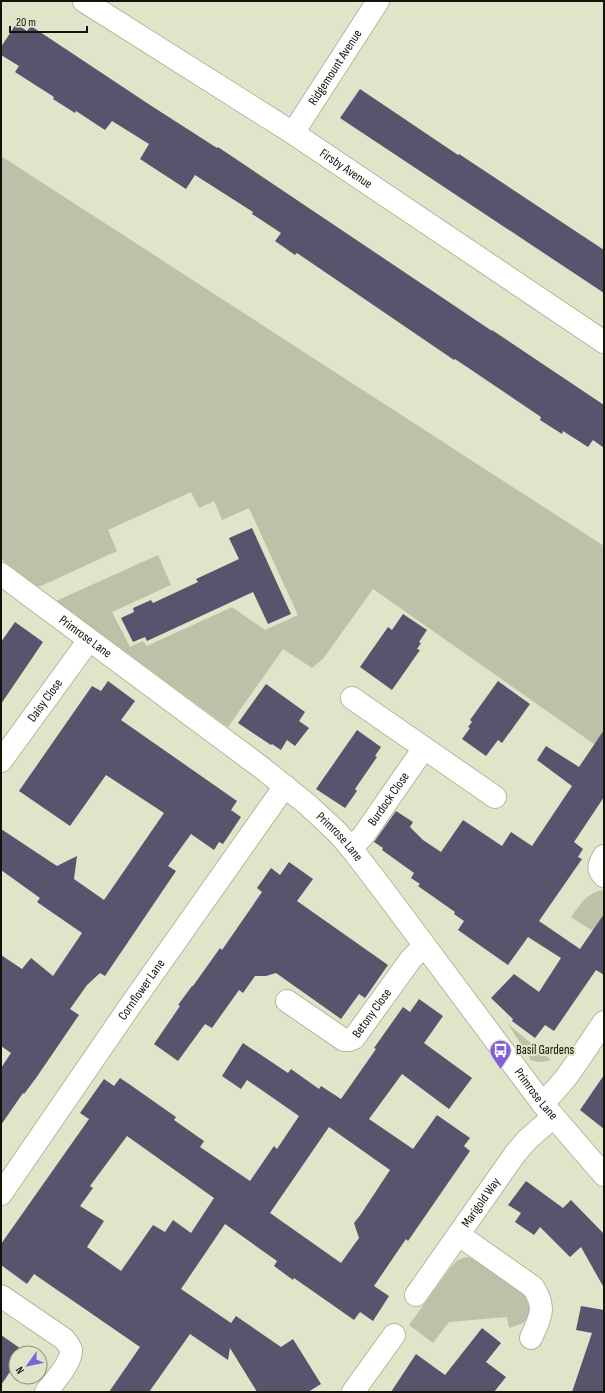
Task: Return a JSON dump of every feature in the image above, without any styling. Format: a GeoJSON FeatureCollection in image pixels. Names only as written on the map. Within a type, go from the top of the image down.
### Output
{"type":"FeatureCollection","features":[{"type":"Feature","properties":{"kind":"street","name":"Firsby Avenue"},"geometry":{"type":"LineString","coordinates":[[84,1],[293,133],[604,342]]}},
{"type":"Feature","properties":{"kind":"street","name":"Ridgemount Avenue"},"geometry":{"type":"LineString","coordinates":[[293,133],[378,1]]}},
{"type":"Feature","properties":{"kind":"street","name":"Primrose Lane"},"geometry":{"type":"LineString","coordinates":[[1,574],[243,754],[285,786],[322,818],[351,848],[547,1110],[604,1175]]}},
{"type":"Feature","properties":{"kind":"street","name":"Daisy Close"},"geometry":{"type":"LineString","coordinates":[[1,761],[89,640]]}},
{"type":"Feature","properties":{"kind":"street"},"geometry":{"type":"LineString","coordinates":[[352,698],[495,797]]}},
{"type":"Feature","properties":{"kind":"street","name":"Burdock Close"},"geometry":{"type":"LineString","coordinates":[[351,848],[363,836],[424,748]]}},
{"type":"Feature","properties":{"kind":"street","name":"Cornflower Lane"},"geometry":{"type":"LineString","coordinates":[[1,1194],[130,1006],[285,786]]}},
{"type":"Feature","properties":{"kind":"street"},"geometry":{"type":"LineString","coordinates":[[604,856],[599,864],[599,870],[604,876]]}},
{"type":"Feature","properties":{"kind":"street","name":"Betony Close"},"geometry":{"type":"LineString","coordinates":[[287,1001],[344,1040],[354,1038],[411,959],[424,946]]}},
{"type":"Feature","properties":{"kind":"street","name":"Marigold Way"},"geometry":{"type":"LineString","coordinates":[[416,1294],[515,1154],[527,1140],[547,1110],[550,1096],[565,1079],[604,1022]]}},
{"type":"Feature","properties":{"kind":"street"},"geometry":{"type":"LineString","coordinates":[[459,1234],[533,1287],[539,1296],[542,1306],[540,1316],[531,1338]]}},
{"type":"Feature","properties":{"kind":"street"},"geometry":{"type":"LineString","coordinates":[[1,1296],[64,1339],[69,1346],[71,1353],[68,1361],[46,1392]]}},
{"type":"Feature","properties":{"kind":"street"},"geometry":{"type":"LineString","coordinates":[[353,1392],[394,1336]]}},
{"type":"Feature","properties":{"kind":"green space"},"geometry":{"type":"Polygon","coordinates":[[[1,156],[604,546],[604,751],[373,589],[323,659],[312,668],[283,649],[228,727],[56,601],[158,555],[171,585],[112,612],[130,647],[143,641],[147,646],[232,607],[265,630],[298,615],[249,508],[222,520],[214,501],[199,508],[191,492],[108,530],[117,551],[41,586],[36,586],[1,559],[1,156]]]}},
{"type":"Feature","properties":{"kind":"green space"},"geometry":{"type":"Polygon","coordinates":[[[604,890],[604,938],[571,917],[588,896],[604,890]]]}},
{"type":"Feature","properties":{"kind":"green space"},"geometry":{"type":"Polygon","coordinates":[[[508,1024],[551,1060],[536,1062],[531,1060],[508,1024]]]}},
{"type":"Feature","properties":{"kind":"green space"},"geometry":{"type":"Polygon","coordinates":[[[466,1257],[475,1258],[526,1292],[531,1308],[529,1317],[523,1323],[509,1328],[507,1317],[449,1322],[433,1343],[409,1325],[451,1267],[458,1260],[466,1257]]]}},
{"type":"Feature","properties":{"kind":"building"},"geometry":{"type":"Polygon","coordinates":[[[16,24],[27,31],[31,26],[150,105],[217,148],[218,147],[604,405],[604,448],[593,440],[588,447],[563,431],[562,434],[540,420],[541,417],[455,359],[454,360],[297,253],[295,255],[275,241],[281,233],[252,214],[253,212],[195,175],[186,189],[140,159],[149,144],[112,121],[105,130],[76,111],[75,113],[53,99],[54,97],[15,72],[19,66],[1,55],[1,47],[16,24]]]}},
{"type":"Feature","properties":{"kind":"building"},"geometry":{"type":"Polygon","coordinates":[[[360,89],[604,250],[604,293],[340,118],[360,89]]]}},
{"type":"Feature","properties":{"kind":"building"},"geometry":{"type":"Polygon","coordinates":[[[252,528],[291,614],[268,624],[253,592],[147,641],[145,637],[133,642],[121,618],[134,612],[133,608],[151,600],[153,603],[198,582],[196,579],[239,559],[229,538],[252,528]]]}},
{"type":"Feature","properties":{"kind":"building"},"geometry":{"type":"Polygon","coordinates":[[[403,614],[427,630],[419,642],[421,643],[417,649],[420,650],[392,690],[360,667],[388,627],[392,630],[403,614]]]}},
{"type":"Feature","properties":{"kind":"building"},"geometry":{"type":"Polygon","coordinates":[[[15,622],[43,642],[1,704],[1,642],[15,622]]]}},
{"type":"Feature","properties":{"kind":"building"},"geometry":{"type":"Polygon","coordinates":[[[108,681],[135,701],[121,720],[237,801],[231,810],[241,817],[223,844],[219,842],[214,850],[191,834],[168,866],[176,871],[105,976],[100,973],[87,985],[70,1009],[79,1015],[36,1078],[24,1094],[23,1093],[1,1125],[1,1068],[11,1053],[1,1046],[1,955],[22,969],[31,958],[53,976],[82,933],[37,902],[40,898],[1,870],[1,829],[57,866],[77,856],[74,879],[104,900],[164,813],[106,775],[70,826],[19,791],[92,686],[101,691],[108,681]]]}},
{"type":"Feature","properties":{"kind":"building"},"geometry":{"type":"Polygon","coordinates":[[[498,681],[530,704],[502,743],[498,740],[486,756],[462,739],[470,728],[468,727],[472,722],[470,720],[498,681]]]}},
{"type":"Feature","properties":{"kind":"building"},"geometry":{"type":"Polygon","coordinates":[[[266,684],[305,712],[299,721],[309,728],[295,746],[287,740],[281,750],[238,723],[266,684]]]}},
{"type":"Feature","properties":{"kind":"building"},"geometry":{"type":"Polygon","coordinates":[[[357,730],[381,747],[375,756],[377,757],[355,789],[357,791],[345,808],[316,789],[357,730]]]}},
{"type":"Feature","properties":{"kind":"building"},"geometry":{"type":"Polygon","coordinates":[[[604,730],[604,797],[574,842],[583,849],[578,857],[582,859],[539,921],[580,949],[604,914],[604,975],[596,970],[554,1031],[545,1025],[535,1038],[512,1021],[513,1019],[491,998],[514,974],[539,992],[561,958],[528,937],[508,965],[458,930],[464,921],[454,914],[455,912],[418,886],[420,884],[411,878],[414,873],[382,850],[383,848],[374,842],[396,811],[413,822],[410,827],[423,840],[441,852],[463,820],[502,846],[511,832],[532,846],[572,786],[537,760],[546,746],[579,767],[604,730]]]}},
{"type":"Feature","properties":{"kind":"building"},"geometry":{"type":"Polygon","coordinates":[[[289,862],[313,879],[297,901],[388,965],[365,998],[359,994],[341,1019],[276,973],[266,976],[255,976],[243,993],[239,990],[212,1028],[205,1024],[178,1061],[154,1044],[180,1006],[178,1005],[220,948],[222,950],[262,892],[257,888],[271,868],[280,875],[289,862]]]}},
{"type":"Feature","properties":{"kind":"building"},"geometry":{"type":"Polygon","coordinates":[[[419,999],[443,1016],[424,1043],[472,1078],[449,1109],[402,1074],[369,1119],[413,1149],[437,1115],[470,1138],[464,1146],[470,1151],[408,1241],[406,1239],[374,1286],[389,1296],[373,1321],[360,1312],[354,1320],[294,1278],[293,1280],[274,1266],[277,1261],[225,1224],[181,1289],[231,1323],[236,1316],[281,1347],[293,1339],[321,1384],[308,1392],[257,1392],[230,1348],[228,1360],[190,1334],[149,1392],[109,1392],[140,1347],[34,1274],[27,1284],[1,1265],[1,1244],[89,1119],[80,1113],[104,1079],[114,1086],[120,1078],[129,1084],[176,1117],[174,1120],[204,1141],[200,1147],[250,1181],[274,1146],[277,1149],[299,1116],[247,1080],[241,1089],[222,1076],[243,1043],[288,1073],[291,1069],[319,1089],[321,1086],[341,1099],[403,1007],[410,1012],[419,999]],[[329,1127],[270,1213],[341,1263],[359,1238],[354,1223],[390,1170],[329,1127]],[[127,1136],[90,1186],[93,1188],[80,1206],[104,1221],[87,1247],[121,1271],[153,1225],[165,1232],[173,1220],[191,1233],[214,1198],[127,1136]]]}},
{"type":"Feature","properties":{"kind":"building"},"geometry":{"type":"Polygon","coordinates":[[[604,1075],[604,1129],[580,1110],[604,1075]]]}},
{"type":"Feature","properties":{"kind":"building"},"geometry":{"type":"Polygon","coordinates":[[[526,1181],[563,1208],[571,1200],[604,1234],[604,1288],[581,1247],[570,1257],[540,1227],[534,1235],[515,1222],[521,1213],[508,1205],[526,1181]]]}},
{"type":"Feature","properties":{"kind":"building"},"geometry":{"type":"Polygon","coordinates":[[[581,1306],[604,1310],[604,1392],[572,1392],[592,1333],[576,1330],[581,1306]]]}},
{"type":"Feature","properties":{"kind":"building"},"geometry":{"type":"Polygon","coordinates":[[[482,1328],[501,1343],[486,1362],[506,1377],[494,1392],[391,1392],[416,1354],[445,1375],[482,1328]]]}},
{"type":"Feature","properties":{"kind":"building"},"geometry":{"type":"Polygon","coordinates":[[[1,1335],[15,1345],[8,1345],[8,1375],[1,1385],[1,1335]]]}},
{"type":"Feature","properties":{"kind":"place","name":"Basil Gardens"},"geometry":{"type":"Point","coordinates":[501,1070]}}]}
